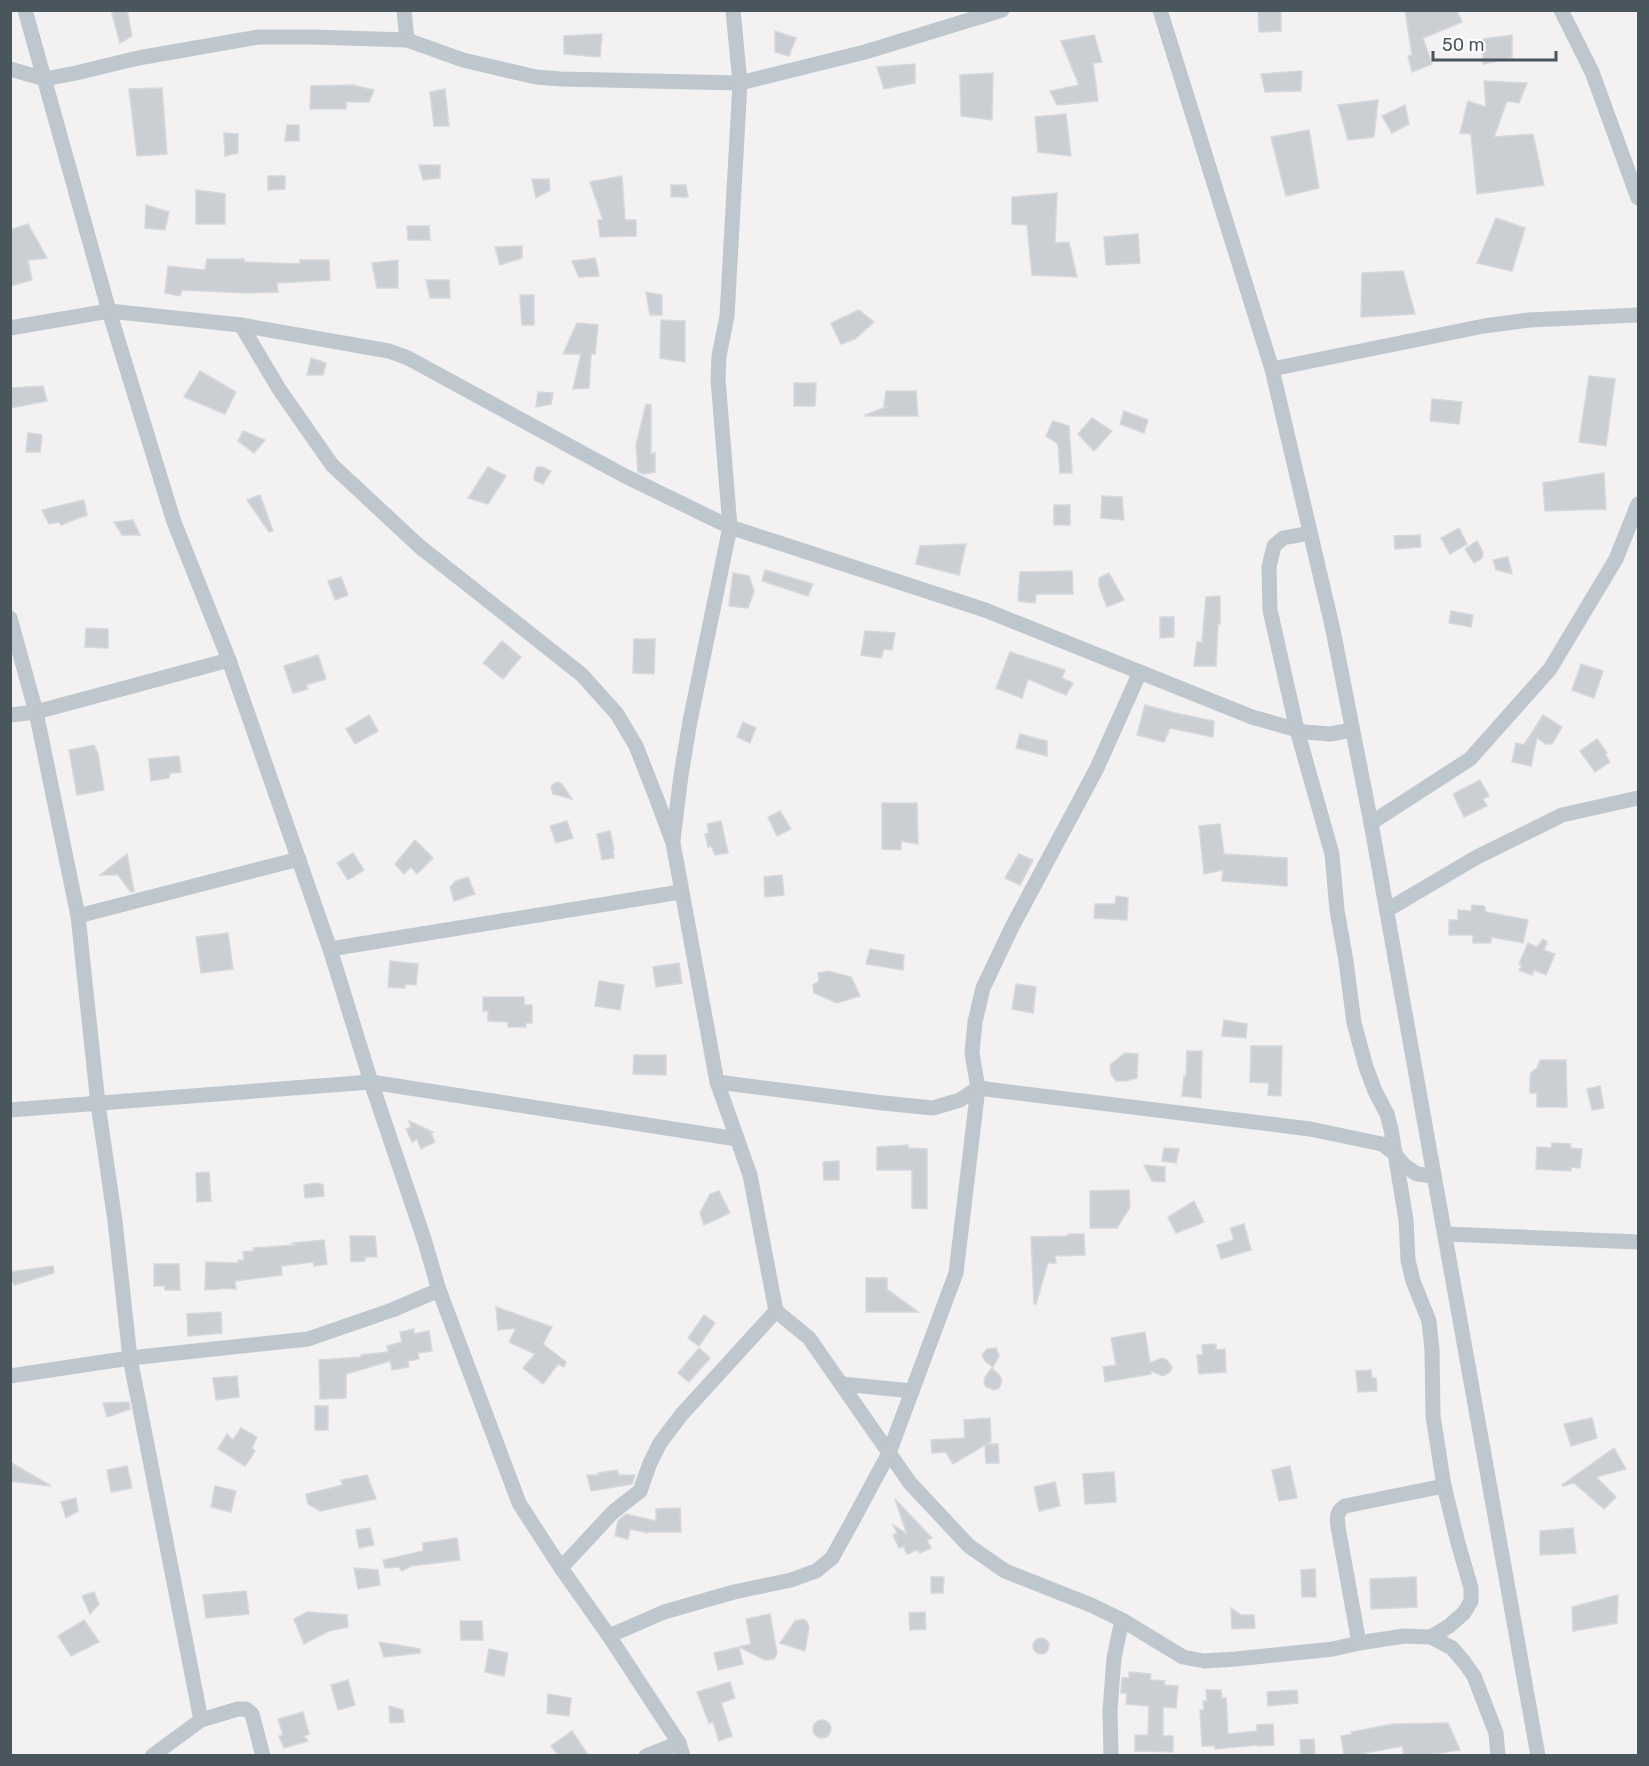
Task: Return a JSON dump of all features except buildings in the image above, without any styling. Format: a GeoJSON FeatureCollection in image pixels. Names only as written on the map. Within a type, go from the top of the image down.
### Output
{"type":"FeatureCollection","features":[{"type":"Feature","properties":{"kind":"street"},"geometry":{"type":"LineString","coordinates":[[25,10],[109,311],[174,522],[229,660],[299,859],[439,1290],[519,1503],[609,1636],[681,1749],[646,1755]]}},
{"type":"Feature","properties":{"kind":"street"},"geometry":{"type":"LineString","coordinates":[[404,10],[407,40]]}},
{"type":"Feature","properties":{"kind":"street"},"geometry":{"type":"LineString","coordinates":[[673,843],[690,721],[730,527],[718,368],[727,316],[740,83],[733,10]]}},
{"type":"Feature","properties":{"kind":"street"},"geometry":{"type":"LineString","coordinates":[[10,69],[45,79],[76,74],[138,58],[258,38],[407,40],[463,60],[536,76],[561,79],[740,83],[865,52],[1002,10]]}},
{"type":"Feature","properties":{"kind":"street"},"geometry":{"type":"LineString","coordinates":[[1160,10],[1272,369],[1333,630],[1387,910],[1538,1755]]}},
{"type":"Feature","properties":{"kind":"street"},"geometry":{"type":"LineString","coordinates":[[1561,10],[1592,72],[1638,198]]}},
{"type":"Feature","properties":{"kind":"street"},"geometry":{"type":"LineString","coordinates":[[10,328],[109,311],[241,325],[371,346],[389,351],[408,358],[623,475],[730,527],[985,610],[1252,717],[1297,730],[1330,734],[1352,730]]}},
{"type":"Feature","properties":{"kind":"street"},"geometry":{"type":"LineString","coordinates":[[1272,369],[1484,326],[1529,320],[1638,315]]}},
{"type":"Feature","properties":{"kind":"street"},"geometry":{"type":"LineString","coordinates":[[241,325],[279,389],[332,465],[419,546],[582,675],[617,714],[636,746],[673,843],[680,892],[717,1082],[750,1176],[776,1311],[810,1338],[909,1483],[969,1546],[1005,1571],[1091,1605],[1122,1620],[1183,1657],[1204,1661],[1236,1659],[1333,1649],[1404,1636],[1431,1638],[1452,1648],[1474,1676],[1496,1732],[1497,1755]]}},
{"type":"Feature","properties":{"kind":"street"},"geometry":{"type":"LineString","coordinates":[[1371,823],[1470,759],[1550,669],[1616,559],[1638,504]]}},
{"type":"Feature","properties":{"kind":"street"},"geometry":{"type":"LineString","coordinates":[[1310,533],[1283,538],[1274,546],[1269,567],[1270,610],[1297,730],[1332,854],[1337,910],[1354,1023],[1366,1067],[1389,1121],[1406,1220],[1408,1260],[1413,1281],[1429,1321],[1433,1416],[1444,1486],[1471,1588],[1471,1601],[1464,1613],[1431,1638]]}},
{"type":"Feature","properties":{"kind":"street"},"geometry":{"type":"LineString","coordinates":[[10,618],[36,712],[78,916],[98,1104],[115,1221],[130,1358],[201,1720]]}},
{"type":"Feature","properties":{"kind":"street"},"geometry":{"type":"LineString","coordinates":[[10,715],[36,712],[229,660]]}},
{"type":"Feature","properties":{"kind":"street"},"geometry":{"type":"LineString","coordinates":[[609,1636],[664,1612],[703,1600],[791,1580],[816,1571],[832,1558],[889,1453],[956,1273],[978,1088],[972,1053],[975,1022],[983,988],[1012,927],[1097,768],[1140,672]]}},
{"type":"Feature","properties":{"kind":"street"},"geometry":{"type":"LineString","coordinates":[[1387,910],[1477,857],[1563,815],[1638,798]]}},
{"type":"Feature","properties":{"kind":"street"},"geometry":{"type":"LineString","coordinates":[[78,916],[299,859]]}},
{"type":"Feature","properties":{"kind":"street"},"geometry":{"type":"LineString","coordinates":[[330,949],[680,892]]}},
{"type":"Feature","properties":{"kind":"street"},"geometry":{"type":"LineString","coordinates":[[10,1110],[371,1082],[737,1139]]}},
{"type":"Feature","properties":{"kind":"street"},"geometry":{"type":"LineString","coordinates":[[717,1082],[933,1108],[960,1100],[978,1088],[1310,1129],[1382,1144],[1417,1174],[1434,1176]]}},
{"type":"Feature","properties":{"kind":"street"},"geometry":{"type":"LineString","coordinates":[[1446,1234],[1638,1242]]}},
{"type":"Feature","properties":{"kind":"street"},"geometry":{"type":"LineString","coordinates":[[10,1376],[130,1358],[308,1339],[392,1310],[439,1290]]}},
{"type":"Feature","properties":{"kind":"street"},"geometry":{"type":"LineString","coordinates":[[561,1568],[613,1512],[640,1491],[650,1463],[665,1436],[682,1414],[776,1311]]}},
{"type":"Feature","properties":{"kind":"street"},"geometry":{"type":"LineString","coordinates":[[842,1384],[912,1391]]}},
{"type":"Feature","properties":{"kind":"street"},"geometry":{"type":"LineString","coordinates":[[1359,1643],[1337,1514],[1345,1506],[1444,1486]]}},
{"type":"Feature","properties":{"kind":"street"},"geometry":{"type":"LineString","coordinates":[[1111,1755],[1110,1710],[1114,1658],[1122,1620]]}},
{"type":"Feature","properties":{"kind":"street"},"geometry":{"type":"LineString","coordinates":[[152,1755],[201,1720],[238,1709],[246,1709],[252,1714],[263,1755]]}}]}
